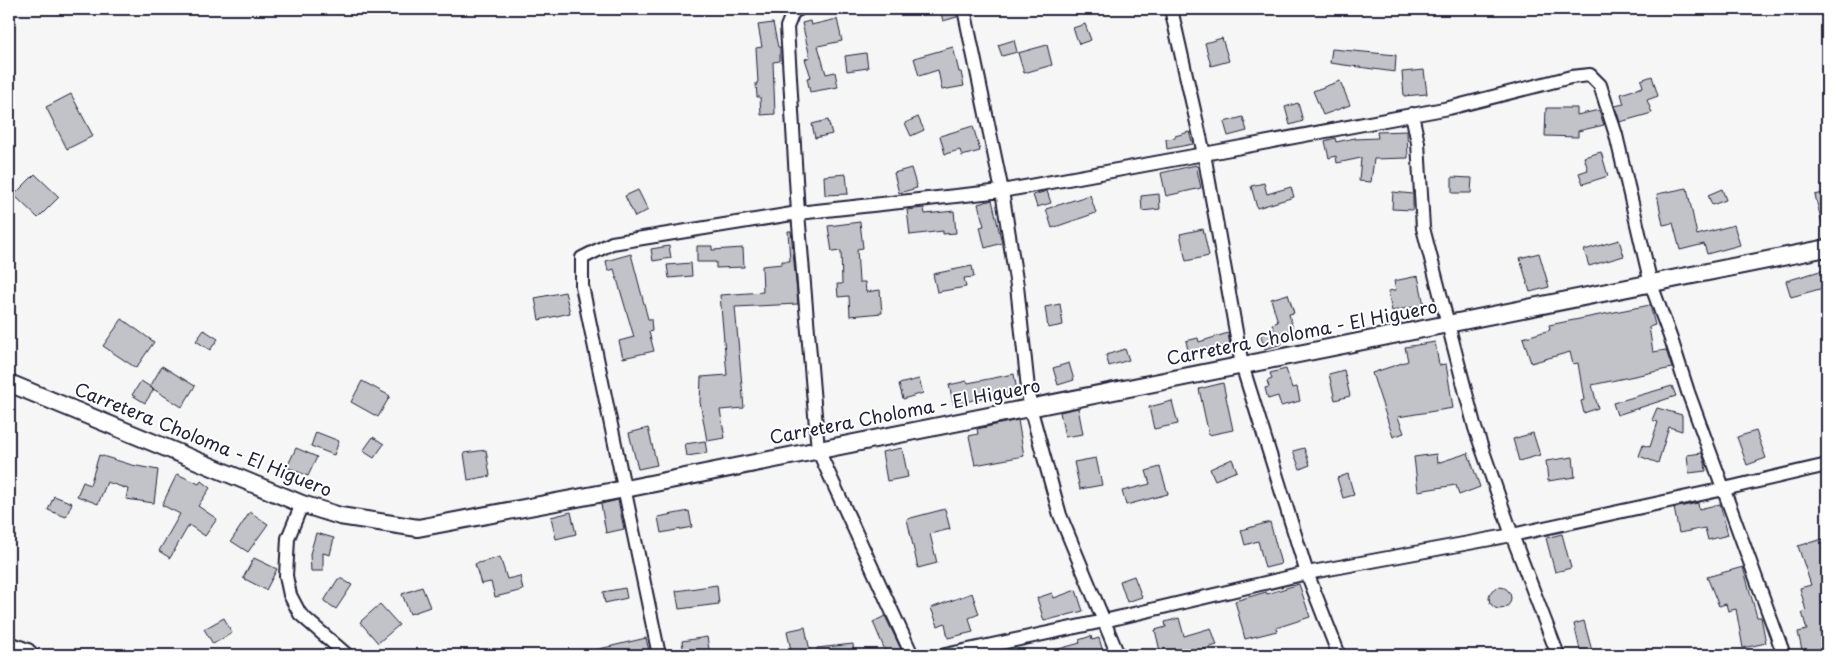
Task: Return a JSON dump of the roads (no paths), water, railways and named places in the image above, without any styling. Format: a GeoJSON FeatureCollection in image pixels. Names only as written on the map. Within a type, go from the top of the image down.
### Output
{"type":"FeatureCollection","features":[{"type":"Feature","properties":{"kind":"street"},"geometry":{"type":"LineString","coordinates":[[799,9],[793,12],[787,27],[798,213],[818,450],[912,655]]}},
{"type":"Feature","properties":{"kind":"street"},"geometry":{"type":"LineString","coordinates":[[964,9],[1002,191],[1017,286],[1030,407],[1060,515],[1118,655]]}},
{"type":"Feature","properties":{"kind":"street"},"geometry":{"type":"LineString","coordinates":[[1171,9],[1204,154],[1242,365],[1307,573],[1339,655]]}},
{"type":"Feature","properties":{"kind":"street"},"geometry":{"type":"LineString","coordinates":[[659,655],[582,286],[582,258],[612,243],[798,213],[1002,191],[1449,108],[1571,77],[1590,75],[1600,85],[1616,135],[1651,284],[1688,392],[1784,655]]}},
{"type":"Feature","properties":{"kind":"street"},"geometry":{"type":"LineString","coordinates":[[1412,114],[1418,143],[1423,228],[1474,428],[1558,655]]}},
{"type":"Feature","properties":{"kind":"street","name":"Carretera Choloma - El Higuero"},"geometry":{"type":"LineString","coordinates":[[9,384],[302,504],[340,516],[418,528],[1827,248]]}},
{"type":"Feature","properties":{"kind":"street"},"geometry":{"type":"LineString","coordinates":[[945,655],[1104,621],[1307,573],[1512,535],[1724,490],[1827,465]]}},
{"type":"Feature","properties":{"kind":"street"},"geometry":{"type":"LineString","coordinates":[[302,504],[288,538],[286,576],[290,595],[300,614],[347,655]]}},
{"type":"Feature","properties":{"kind":"street"},"geometry":{"type":"LineString","coordinates":[[9,647],[15,644],[28,650],[33,655]]}}]}
